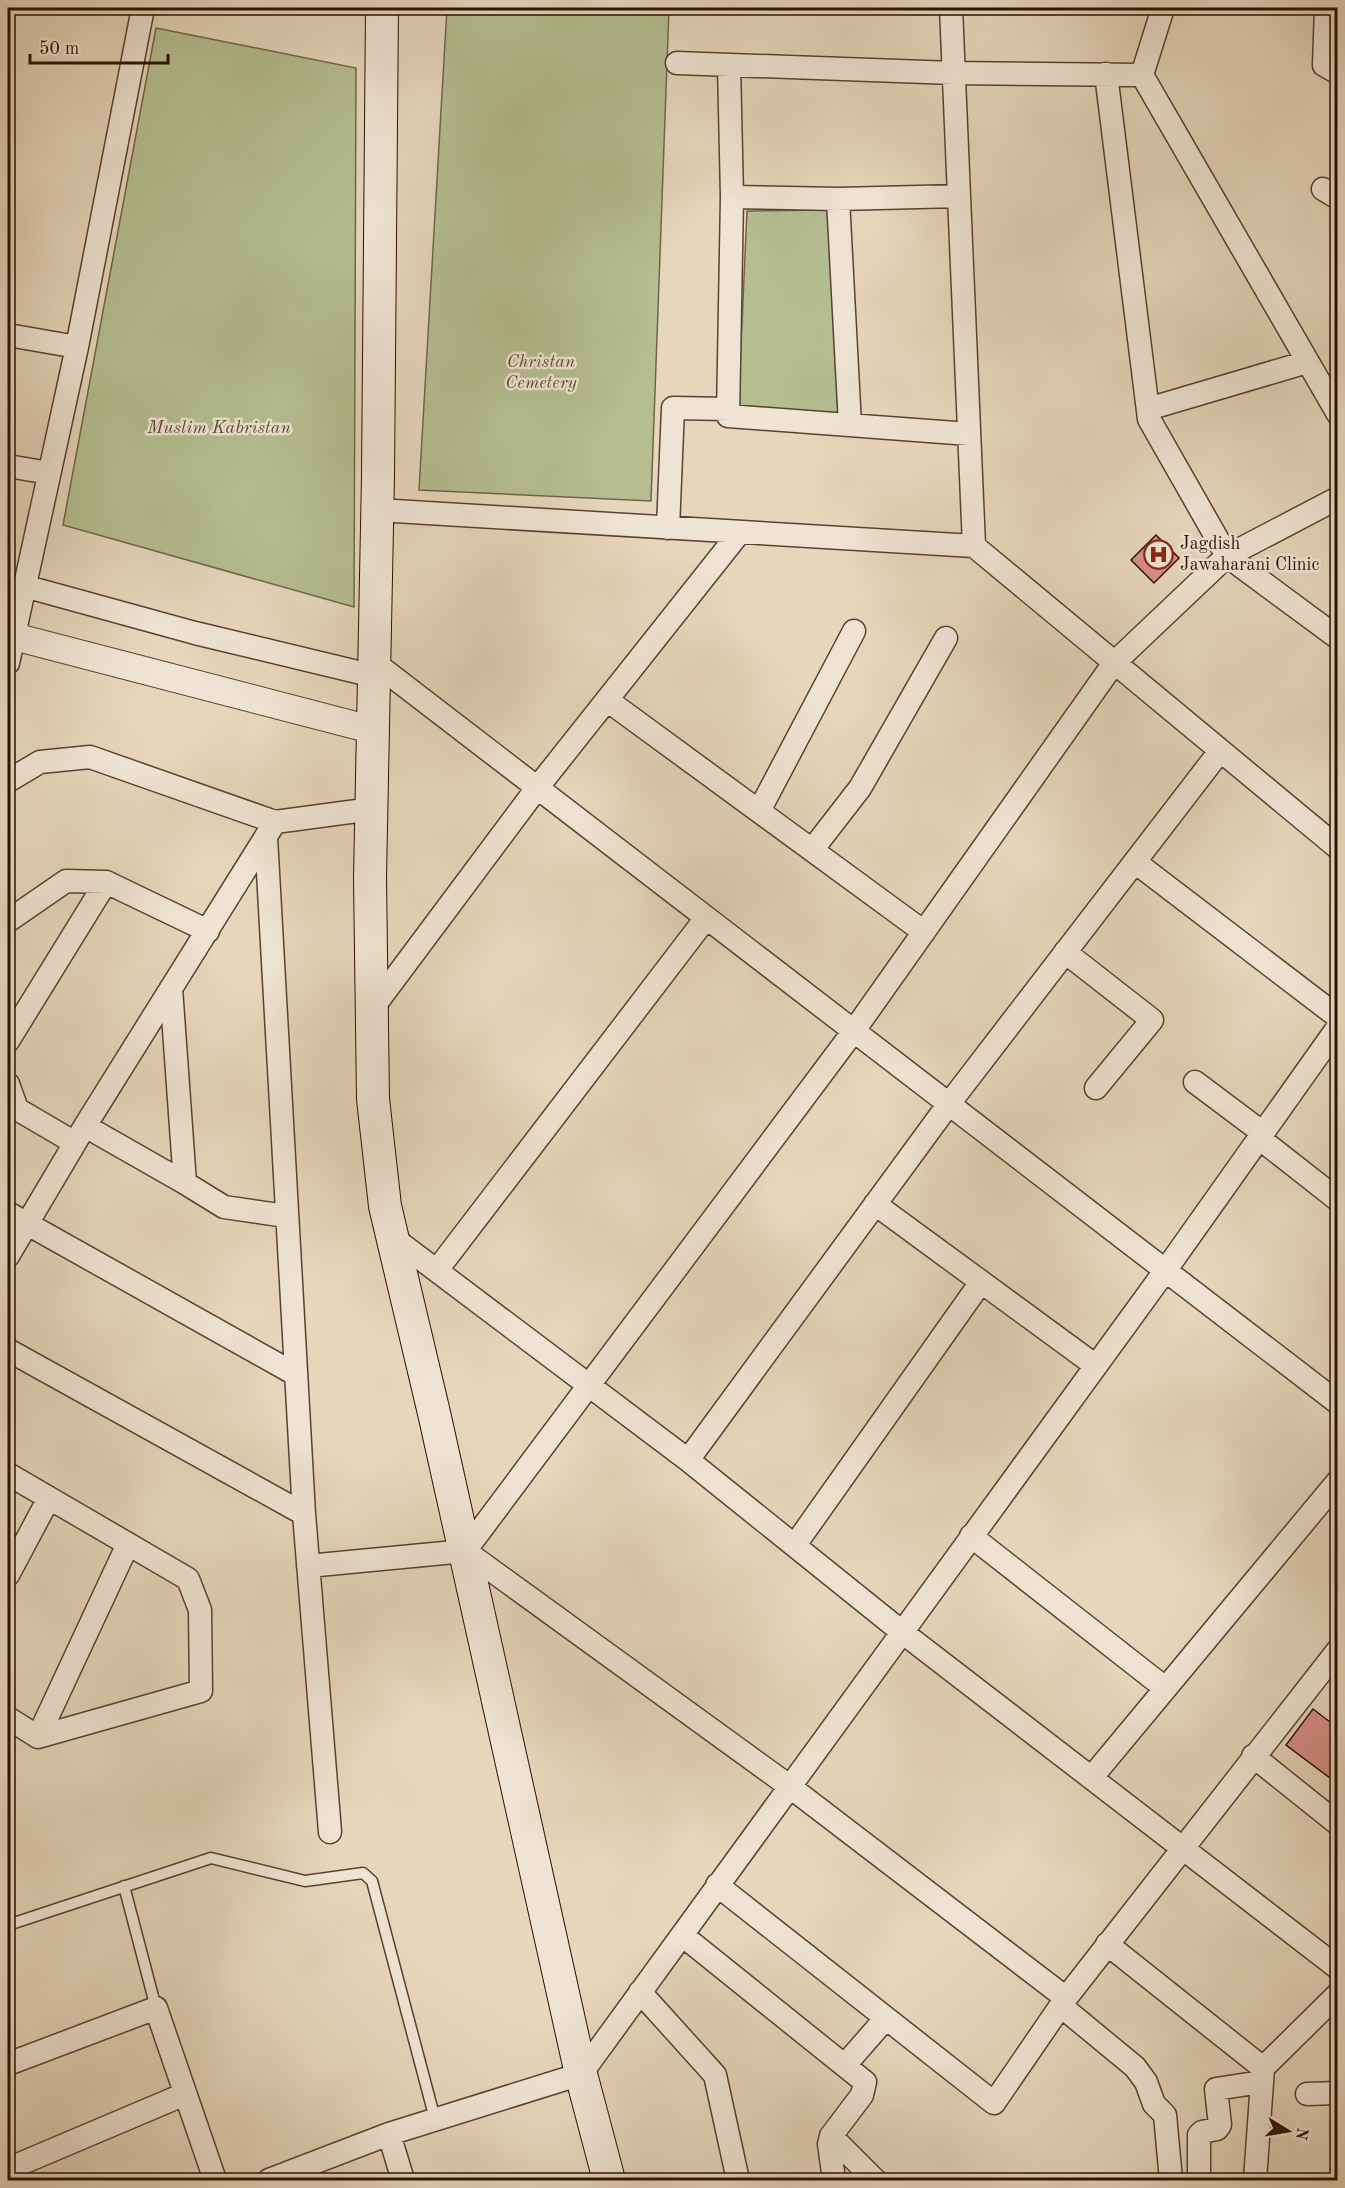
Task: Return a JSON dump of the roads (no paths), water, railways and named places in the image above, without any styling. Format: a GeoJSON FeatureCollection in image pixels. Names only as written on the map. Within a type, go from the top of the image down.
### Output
{"type":"FeatureCollection","features":[{"type":"Feature","properties":{"kind":"main road"},"geometry":{"type":"LineString","coordinates":[[382,8],[378,510],[372,809],[372,1009],[374,1099],[385,1206],[465,1551],[581,2074],[609,2181]]}},
{"type":"Feature","properties":{"kind":"street"},"geometry":{"type":"LineString","coordinates":[[143,8],[77,347],[49,473],[18,591],[9,645],[373,730]]}},
{"type":"Feature","properties":{"kind":"street"},"geometry":{"type":"LineString","coordinates":[[951,8],[974,546]]}},
{"type":"Feature","properties":{"kind":"street"},"geometry":{"type":"LineString","coordinates":[[1163,8],[1142,75],[1338,414]]}},
{"type":"Feature","properties":{"kind":"street"},"geometry":{"type":"LineString","coordinates":[[1326,8],[1324,64],[1338,73]]}},
{"type":"Feature","properties":{"kind":"street"},"geometry":{"type":"LineString","coordinates":[[677,63],[954,73],[1142,75]]}},
{"type":"Feature","properties":{"kind":"street"},"geometry":{"type":"LineString","coordinates":[[729,65],[732,197],[728,417],[969,434]]}},
{"type":"Feature","properties":{"kind":"street"},"geometry":{"type":"LineString","coordinates":[[1106,74],[1149,419],[1227,556],[1338,638]]}},
{"type":"Feature","properties":{"kind":"street"},"geometry":{"type":"LineString","coordinates":[[732,197],[838,199],[959,196]]}},
{"type":"Feature","properties":{"kind":"street"},"geometry":{"type":"LineString","coordinates":[[838,199],[850,425]]}},
{"type":"Feature","properties":{"kind":"street"},"geometry":{"type":"LineString","coordinates":[[8,336],[77,347]]}},
{"type":"Feature","properties":{"kind":"street"},"geometry":{"type":"LineString","coordinates":[[1148,410],[1307,362]]}},
{"type":"Feature","properties":{"kind":"street"},"geometry":{"type":"LineString","coordinates":[[668,528],[673,408],[728,409]]}},
{"type":"Feature","properties":{"kind":"street"},"geometry":{"type":"LineString","coordinates":[[8,465],[49,473]]}},
{"type":"Feature","properties":{"kind":"street"},"geometry":{"type":"LineString","coordinates":[[465,1551],[853,1032],[1114,663],[1227,556],[1338,498]]}},
{"type":"Feature","properties":{"kind":"street"},"geometry":{"type":"LineString","coordinates":[[378,510],[974,546],[1338,848]]}},
{"type":"Feature","properties":{"kind":"street"},"geometry":{"type":"LineString","coordinates":[[372,1009],[537,788],[740,532]]}},
{"type":"Feature","properties":{"kind":"street"},"geometry":{"type":"LineString","coordinates":[[18,591],[195,633],[375,669],[537,788],[1338,1402]]}},
{"type":"Feature","properties":{"kind":"street"},"geometry":{"type":"LineString","coordinates":[[759,811],[854,631]]}},
{"type":"Feature","properties":{"kind":"street"},"geometry":{"type":"LineString","coordinates":[[812,850],[860,788],[946,638]]}},
{"type":"Feature","properties":{"kind":"street"},"geometry":{"type":"LineString","coordinates":[[607,700],[924,932]]}},
{"type":"Feature","properties":{"kind":"street"},"geometry":{"type":"LineString","coordinates":[[688,1460],[948,1105],[1220,751]]}},
{"type":"Feature","properties":{"kind":"street"},"geometry":{"type":"LineString","coordinates":[[8,781],[40,762],[90,757],[270,830],[372,809]]}},
{"type":"Feature","properties":{"kind":"street"},"geometry":{"type":"LineString","coordinates":[[8,1257],[17,1219],[80,1134],[270,830]]}},
{"type":"Feature","properties":{"kind":"street"},"geometry":{"type":"LineString","coordinates":[[270,830],[295,1374],[330,1832]]}},
{"type":"Feature","properties":{"kind":"street"},"geometry":{"type":"LineString","coordinates":[[1135,862],[1338,1017]]}},
{"type":"Feature","properties":{"kind":"street"},"geometry":{"type":"LineString","coordinates":[[8,921],[66,881],[106,882],[208,931]]}},
{"type":"Feature","properties":{"kind":"street"},"geometry":{"type":"LineString","coordinates":[[8,1041],[106,882]]}},
{"type":"Feature","properties":{"kind":"street"},"geometry":{"type":"LineString","coordinates":[[437,1270],[706,918]]}},
{"type":"Feature","properties":{"kind":"street"},"geometry":{"type":"LineString","coordinates":[[1065,952],[1152,1020],[1096,1088]]}},
{"type":"Feature","properties":{"kind":"street"},"geometry":{"type":"LineString","coordinates":[[171,988],[185,1184]]}},
{"type":"Feature","properties":{"kind":"street"},"geometry":{"type":"LineString","coordinates":[[269,2181],[389,2133],[581,2074],[1165,1271],[1338,1027]]}},
{"type":"Feature","properties":{"kind":"street"},"geometry":{"type":"LineString","coordinates":[[1195,1082],[1338,1200]]}},
{"type":"Feature","properties":{"kind":"street"},"geometry":{"type":"LineString","coordinates":[[8,1084],[17,1109],[80,1134],[185,1184],[224,1207],[286,1216]]}},
{"type":"Feature","properties":{"kind":"street"},"geometry":{"type":"LineString","coordinates":[[875,1204],[1096,1366]]}},
{"type":"Feature","properties":{"kind":"street"},"geometry":{"type":"LineString","coordinates":[[17,1219],[295,1374]]}},
{"type":"Feature","properties":{"kind":"street"},"geometry":{"type":"LineString","coordinates":[[392,1237],[688,1460],[902,1632],[1338,1968]]}},
{"type":"Feature","properties":{"kind":"street"},"geometry":{"type":"LineString","coordinates":[[795,1545],[981,1282]]}},
{"type":"Feature","properties":{"kind":"street"},"geometry":{"type":"LineString","coordinates":[[8,1350],[304,1514]]}},
{"type":"Feature","properties":{"kind":"street"},"geometry":{"type":"LineString","coordinates":[[8,1474],[188,1579],[200,1610],[201,1691],[38,1737],[8,1718]]}},
{"type":"Feature","properties":{"kind":"street"},"geometry":{"type":"LineString","coordinates":[[1092,1777],[1338,1481]]}},
{"type":"Feature","properties":{"kind":"street"},"geometry":{"type":"LineString","coordinates":[[8,1575],[49,1498]]}},
{"type":"Feature","properties":{"kind":"street"},"geometry":{"type":"LineString","coordinates":[[971,1536],[1165,1688]]}},
{"type":"Feature","properties":{"kind":"street"},"geometry":{"type":"LineString","coordinates":[[38,1737],[128,1545]]}},
{"type":"Feature","properties":{"kind":"street"},"geometry":{"type":"LineString","coordinates":[[308,1566],[465,1551],[789,1786],[1063,2002],[1141,2074],[1154,2104],[1165,2115],[1171,2181]]}},
{"type":"Feature","properties":{"kind":"street"},"geometry":{"type":"LineString","coordinates":[[717,1885],[994,2103],[1063,2002],[1107,1944],[1338,1650]]}},
{"type":"Feature","properties":{"kind":"street"},"geometry":{"type":"LineString","coordinates":[[1253,1756],[1338,1824]]}},
{"type":"Feature","properties":{"kind":"street"},"geometry":{"type":"LineString","coordinates":[[682,1935],[865,2082],[866,2086],[831,2136],[829,2145],[834,2181]]}},
{"type":"Feature","properties":{"kind":"street"},"geometry":{"type":"LineString","coordinates":[[1107,1944],[1262,2075]]}},
{"type":"Feature","properties":{"kind":"street"},"geometry":{"type":"LineString","coordinates":[[640,1992],[715,2075],[738,2181]]}},
{"type":"Feature","properties":{"kind":"street"},"geometry":{"type":"LineString","coordinates":[[1199,2181],[1199,2135],[1202,2132],[1217,2129],[1220,2125],[1216,2089],[1262,2075],[1338,1994]]}},
{"type":"Feature","properties":{"kind":"street"},"geometry":{"type":"LineString","coordinates":[[8,2064],[156,2008],[215,2181]]}},
{"type":"Feature","properties":{"kind":"street"},"geometry":{"type":"LineString","coordinates":[[845,2065],[886,2018]]}},
{"type":"Feature","properties":{"kind":"street"},"geometry":{"type":"LineString","coordinates":[[1255,2181],[1262,2075]]}},
{"type":"Feature","properties":{"kind":"street"},"geometry":{"type":"LineString","coordinates":[[1307,2094],[1338,2093]]}},
{"type":"Feature","properties":{"kind":"street"},"geometry":{"type":"LineString","coordinates":[[8,2169],[185,2094]]}},
{"type":"Feature","properties":{"kind":"street"},"geometry":{"type":"LineString","coordinates":[[389,2133],[403,2181]]}},
{"type":"Feature","properties":{"kind":"street"},"geometry":{"type":"LineString","coordinates":[[831,2136],[875,2181]]}},
{"type":"Feature","properties":{"kind":"lane"},"geometry":{"type":"LineString","coordinates":[[8,1925],[211,1858],[305,1881],[363,1873],[372,1881],[435,2120]]}},
{"type":"Feature","properties":{"kind":"lane"},"geometry":{"type":"LineString","coordinates":[[124,1886],[156,2008]]}},
{"type":"Feature","properties":{"kind":"place","name":"Jagdish Jawaharani Clinic"},"geometry":{"type":"Point","coordinates":[1159,554]}},
{"type":"Feature","properties":{"kind":"park label","name":"Christan Cemetery"},"geometry":{"type":"Point","coordinates":[541,372]}},
{"type":"Feature","properties":{"kind":"park label","name":"Muslim Kabristan"},"geometry":{"type":"Point","coordinates":[219,428]}}]}
